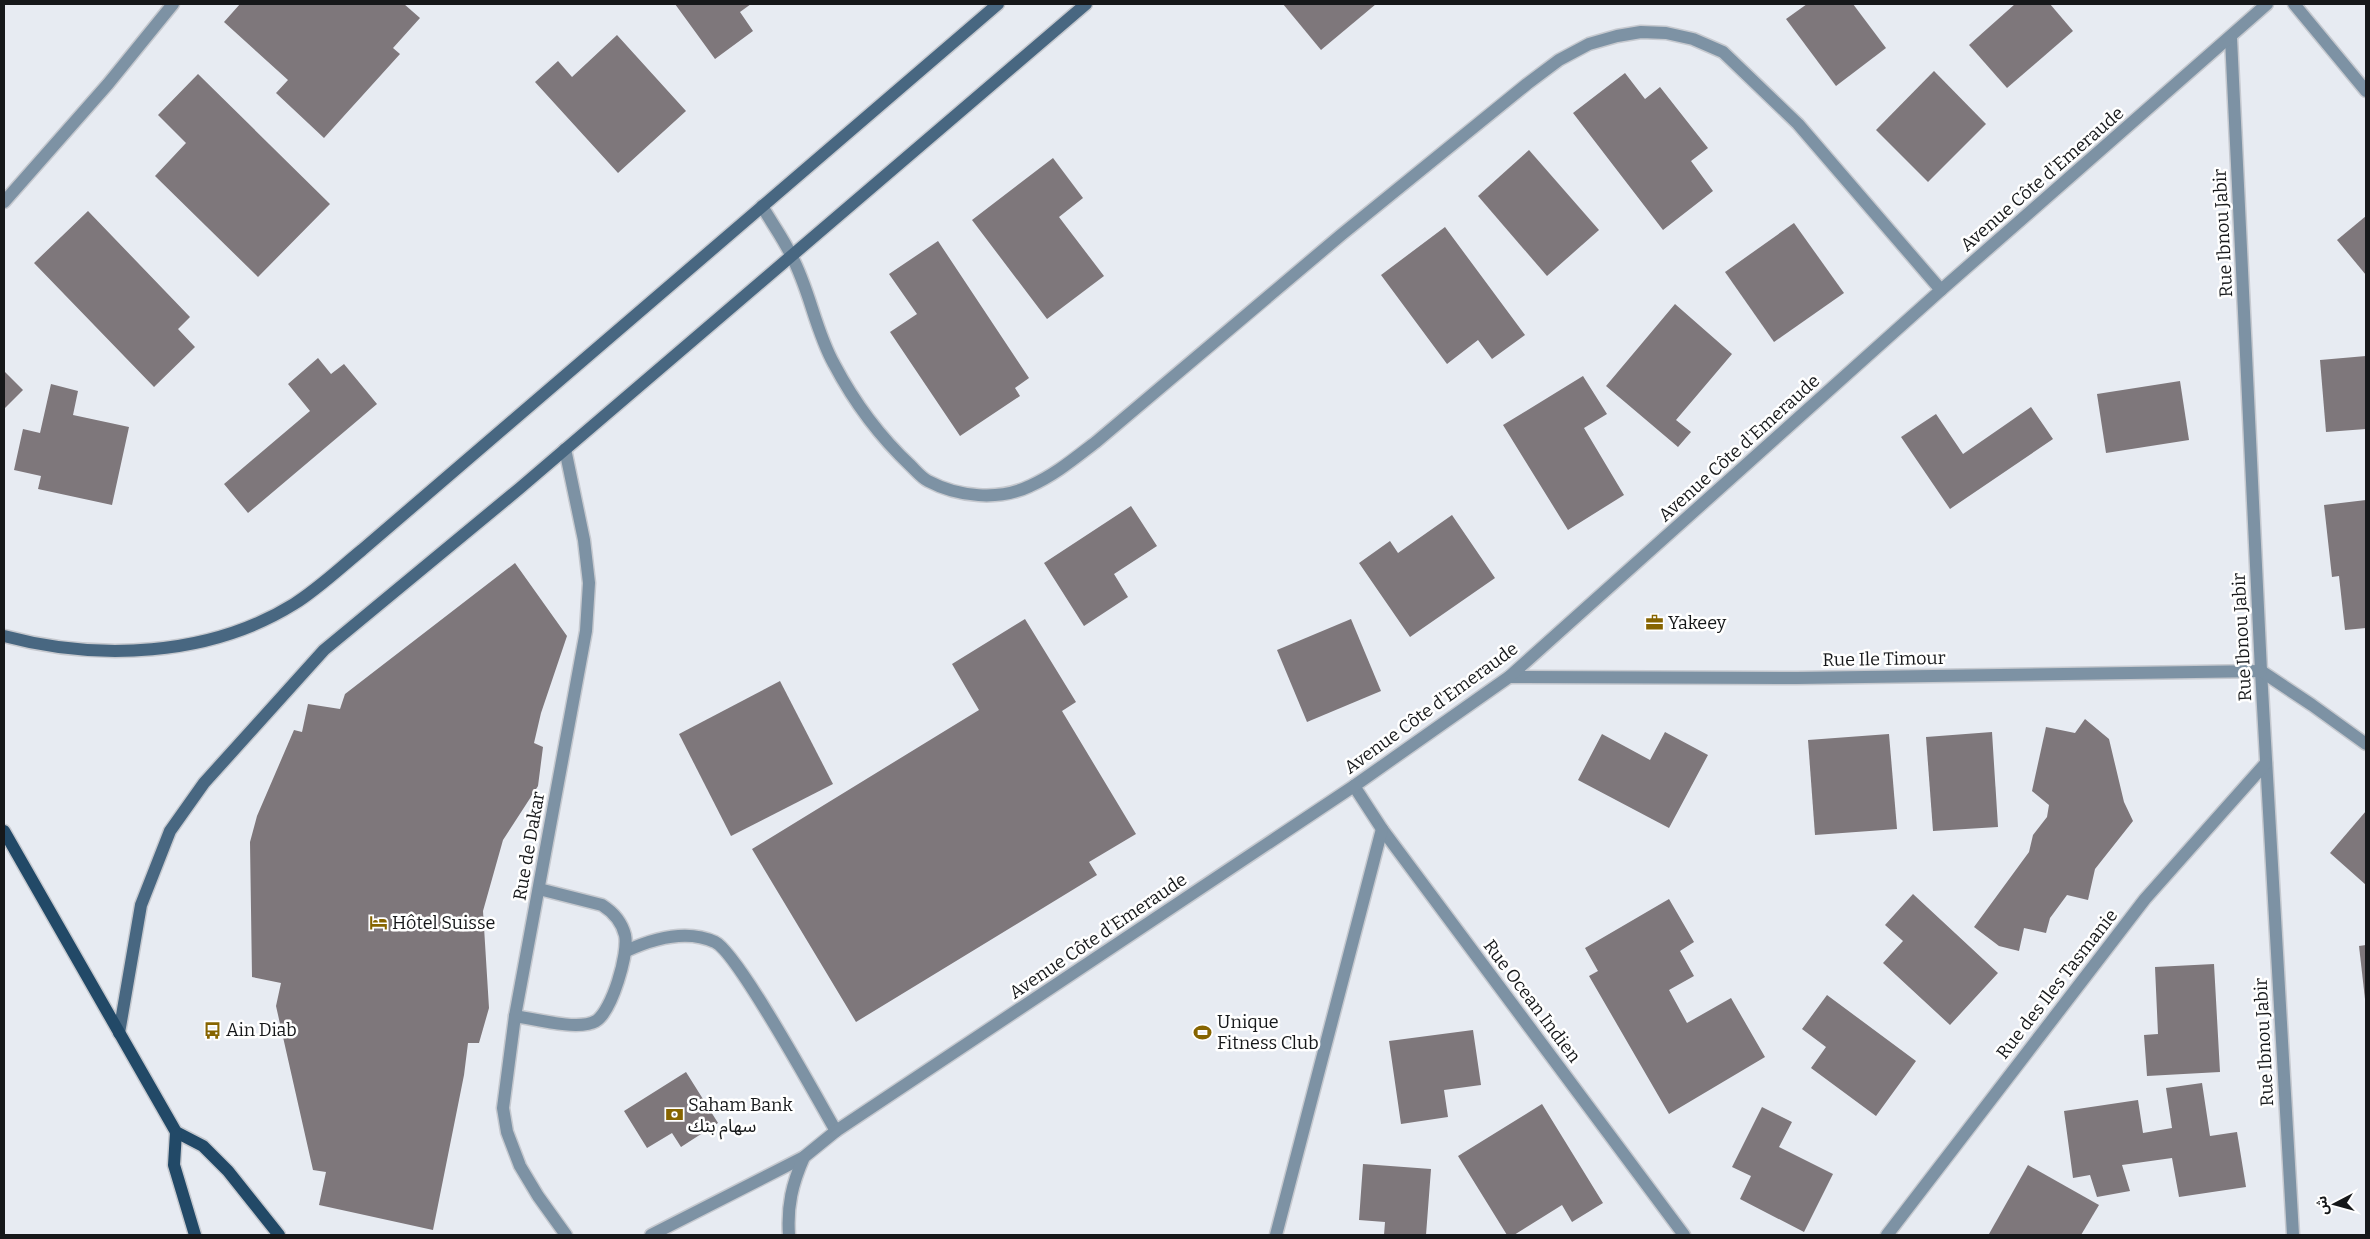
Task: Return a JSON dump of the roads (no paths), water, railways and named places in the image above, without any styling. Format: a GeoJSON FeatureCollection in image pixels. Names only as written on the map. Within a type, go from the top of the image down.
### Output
{"type":"FeatureCollection","features":[{"type":"Feature","properties":{"kind":"main road"},"geometry":{"type":"LineString","coordinates":[[4,636],[40,646],[78,650],[150,649],[209,639],[238,630],[295,604],[362,550],[998,4]]}},
{"type":"Feature","properties":{"kind":"main road"},"geometry":{"type":"LineString","coordinates":[[119,1033],[141,905],[170,832],[204,783],[324,650],[565,449],[1086,4]]}},
{"type":"Feature","properties":{"kind":"main road"},"geometry":{"type":"LineString","coordinates":[[4,831],[176,1132],[203,1146],[228,1171],[279,1235]]}},
{"type":"Feature","properties":{"kind":"main road"},"geometry":{"type":"LineString","coordinates":[[176,1132],[174,1165],[196,1235]]}},
{"type":"Feature","properties":{"kind":"street"},"geometry":{"type":"LineString","coordinates":[[4,202],[108,84],[173,4]]}},
{"type":"Feature","properties":{"kind":"street","name":"Avenue Côte d'Emeraude"},"geometry":{"type":"LineString","coordinates":[[651,1235],[804,1157],[836,1131],[1354,786],[1509,677],[1941,290],[2231,38],[2267,4]]}},
{"type":"Feature","properties":{"kind":"street"},"geometry":{"type":"LineString","coordinates":[[2294,4],[2366,91]]}},
{"type":"Feature","properties":{"kind":"street"},"geometry":{"type":"LineString","coordinates":[[762,206],[792,255],[833,364],[876,430],[897,454],[926,481],[959,494],[994,495],[1028,487],[1058,471],[1096,442],[1341,235],[1559,60],[1589,44],[1617,36],[1641,32],[1666,32],[1693,39],[1723,52],[1798,124],[1941,290]]}},
{"type":"Feature","properties":{"kind":"street","name":"Rue Ibnou Jabir"},"geometry":{"type":"LineString","coordinates":[[2231,38],[2261,671],[2293,1235]]}},
{"type":"Feature","properties":{"kind":"street","name":"Rue de Dakar"},"geometry":{"type":"LineString","coordinates":[[565,449],[584,540],[590,583],[586,631],[515,1016],[504,1108],[507,1132],[520,1166],[566,1235]]}},
{"type":"Feature","properties":{"kind":"street"},"geometry":{"type":"LineString","coordinates":[[2261,671],[2312,704],[2366,744]]}},
{"type":"Feature","properties":{"kind":"street","name":"Rue Ile Timour"},"geometry":{"type":"LineString","coordinates":[[1509,677],[1797,678],[2261,671]]}},
{"type":"Feature","properties":{"kind":"street","name":"Rue des Iles Tasmanie"},"geometry":{"type":"LineString","coordinates":[[1887,1235],[2145,899],[2266,763]]}},
{"type":"Feature","properties":{"kind":"street","name":"Rue Ocean Indien"},"geometry":{"type":"LineString","coordinates":[[1354,786],[1382,829],[1684,1235]]}},
{"type":"Feature","properties":{"kind":"street"},"geometry":{"type":"LineString","coordinates":[[1276,1235],[1382,829]]}},
{"type":"Feature","properties":{"kind":"street"},"geometry":{"type":"LineString","coordinates":[[515,1016],[571,1024],[588,1024],[596,1021],[612,997],[626,951],[625,937],[621,924],[608,909],[602,905],[539,889]]}},
{"type":"Feature","properties":{"kind":"street"},"geometry":{"type":"LineString","coordinates":[[626,951],[649,942],[694,936],[723,947],[754,991],[836,1131]]}},
{"type":"Feature","properties":{"kind":"street"},"geometry":{"type":"LineString","coordinates":[[789,1235],[787,1212],[792,1184],[804,1157]]}},
{"type":"Feature","properties":{"kind":"place","name":"Yakeey"},"geometry":{"type":"Point","coordinates":[1654,623]}},
{"type":"Feature","properties":{"kind":"place","name":"Hôtel Suisse"},"geometry":{"type":"Point","coordinates":[378,923]}},
{"type":"Feature","properties":{"kind":"place","name":"Ain Diab"},"geometry":{"type":"Point","coordinates":[212,1030]}},
{"type":"Feature","properties":{"kind":"place","name":"Unique Fitness Club"},"geometry":{"type":"Point","coordinates":[1203,1032]}},
{"type":"Feature","properties":{"kind":"place","name":"Saham Bank سهام بنك"},"geometry":{"type":"Point","coordinates":[674,1115]}}]}
